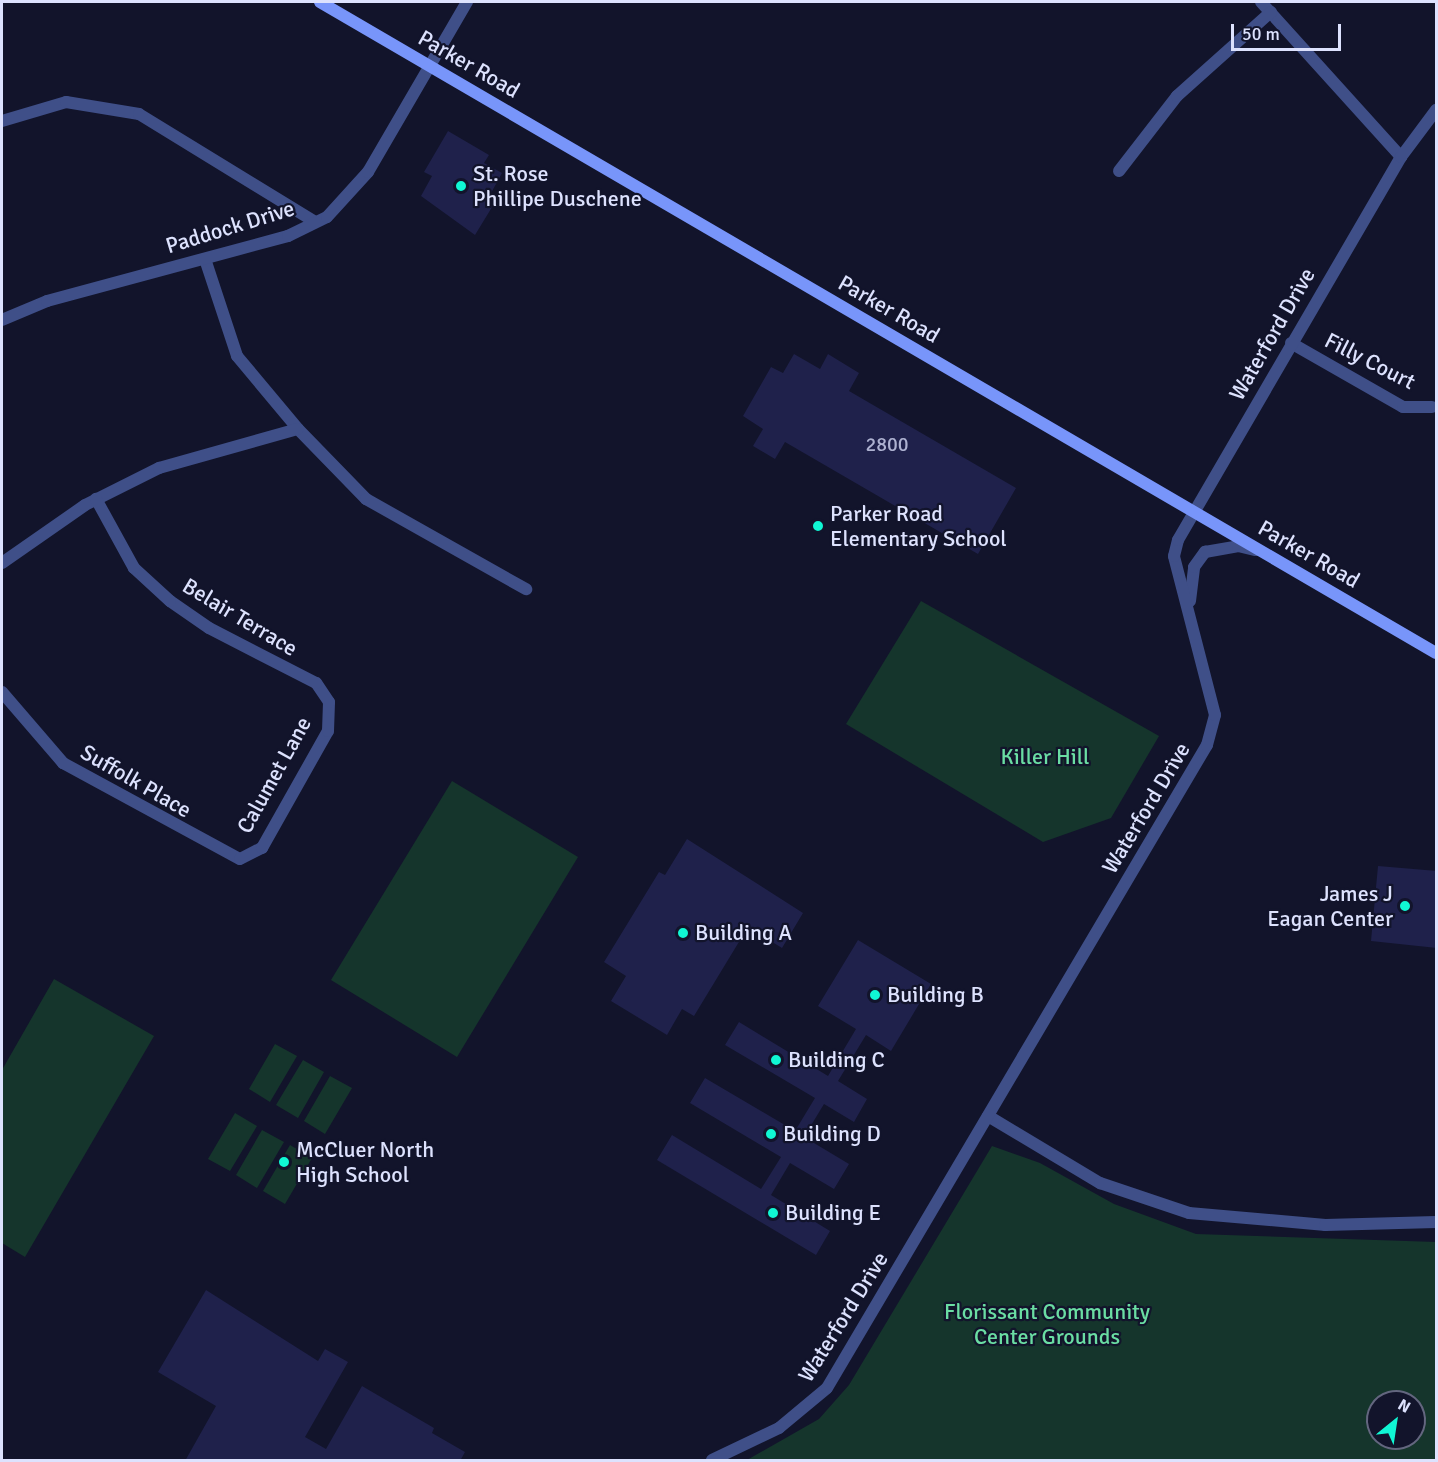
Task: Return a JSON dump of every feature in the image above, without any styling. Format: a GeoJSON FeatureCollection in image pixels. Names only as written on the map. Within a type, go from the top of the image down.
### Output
{"type":"FeatureCollection","features":[{"type":"Feature","properties":{"kind":"main road","name":"Parker Road"},"geometry":{"type":"LineString","coordinates":[[320,2],[1437,653]]}},
{"type":"Feature","properties":{"kind":"street","name":"Paddock Drive"},"geometry":{"type":"LineString","coordinates":[[2,320],[47,301],[205,259],[327,217],[368,171],[467,2]]}},
{"type":"Feature","properties":{"kind":"street"},"geometry":{"type":"LineString","coordinates":[[1261,2],[1401,156]]}},
{"type":"Feature","properties":{"kind":"street"},"geometry":{"type":"LineString","coordinates":[[1119,171],[1177,96],[1271,12]]}},
{"type":"Feature","properties":{"kind":"street"},"geometry":{"type":"LineString","coordinates":[[2,121],[66,102],[140,114],[315,222]]}},
{"type":"Feature","properties":{"kind":"street","name":"Waterford Drive"},"geometry":{"type":"LineString","coordinates":[[712,1461],[780,1428],[827,1388],[1211,738],[1215,715],[1174,556],[1193,511],[1401,156],[1437,110]]}},
{"type":"Feature","properties":{"kind":"street"},"geometry":{"type":"LineString","coordinates":[[205,259],[237,356],[298,429],[366,498],[526,589]]}},
{"type":"Feature","properties":{"kind":"street","name":"Filly Court"},"geometry":{"type":"LineString","coordinates":[[1291,343],[1403,407],[1432,407]]}},
{"type":"Feature","properties":{"kind":"street"},"geometry":{"type":"LineString","coordinates":[[2,563],[96,499],[159,468],[298,429]]}},
{"type":"Feature","properties":{"kind":"street","name":"Belair Terrace"},"geometry":{"type":"LineString","coordinates":[[96,499],[134,568],[170,601],[209,628],[316,683],[329,702]]}},
{"type":"Feature","properties":{"kind":"street"},"geometry":{"type":"LineString","coordinates":[[1189,608],[1194,567],[1205,552],[1238,546],[1263,552]]}},
{"type":"Feature","properties":{"kind":"street","name":"Suffolk Place"},"geometry":{"type":"LineString","coordinates":[[2,692],[63,763],[240,859]]}},
{"type":"Feature","properties":{"kind":"street","name":"Calumet Lane"},"geometry":{"type":"LineString","coordinates":[[240,859],[262,848],[328,731],[329,702]]}},
{"type":"Feature","properties":{"kind":"street"},"geometry":{"type":"LineString","coordinates":[[988,1116],[1100,1183],[1189,1213],[1325,1225],[1437,1222]]}},
{"type":"Feature","properties":{"kind":"green space","name":"Killer Hill"},"geometry":{"type":"Polygon","coordinates":[[[921,601],[1159,736],[1111,818],[1043,842],[846,724],[921,601]]]}},
{"type":"Feature","properties":{"kind":"green space"},"geometry":{"type":"Polygon","coordinates":[[[452,781],[578,857],[457,1057],[331,980],[452,781]]]}},
{"type":"Feature","properties":{"kind":"green space"},"geometry":{"type":"Polygon","coordinates":[[[54,979],[154,1036],[25,1257],[2,1243],[2,1070],[54,979]]]}},
{"type":"Feature","properties":{"kind":"green space"},"geometry":{"type":"Polygon","coordinates":[[[275,1044],[297,1056],[270,1102],[249,1089],[275,1044]]]}},
{"type":"Feature","properties":{"kind":"green space"},"geometry":{"type":"Polygon","coordinates":[[[303,1060],[324,1072],[298,1118],[276,1105],[303,1060]]]}},
{"type":"Feature","properties":{"kind":"green space"},"geometry":{"type":"Polygon","coordinates":[[[330,1076],[352,1088],[325,1134],[304,1121],[330,1076]]]}},
{"type":"Feature","properties":{"kind":"green space"},"geometry":{"type":"Polygon","coordinates":[[[235,1113],[257,1126],[230,1171],[208,1159],[235,1113]]]}},
{"type":"Feature","properties":{"kind":"green space"},"geometry":{"type":"Polygon","coordinates":[[[262,1130],[284,1142],[257,1188],[236,1175],[262,1130]]]}},
{"type":"Feature","properties":{"kind":"green space"},"geometry":{"type":"Polygon","coordinates":[[[290,1145],[312,1158],[285,1204],[263,1191],[290,1145]]]}},
{"type":"Feature","properties":{"kind":"green space","name":"Florissant Community Center Grounds"},"geometry":{"type":"Polygon","coordinates":[[[992,1146],[1040,1163],[1114,1204],[1196,1234],[1436,1242],[1436,1460],[747,1460],[819,1419],[849,1385],[992,1146]]]}},
{"type":"Feature","properties":{"kind":"building","name":"St. Rose Phillipe Duschene"},"geometry":{"type":"Polygon","coordinates":[[[448,131],[489,155],[484,163],[502,173],[490,195],[497,199],[475,235],[421,196],[432,176],[424,172],[448,131]]]}},
{"type":"Feature","properties":{"kind":"building","name":"Parker Road Elementary School"},"geometry":{"type":"Polygon","coordinates":[[[794,354],[820,369],[828,354],[859,373],[849,391],[1016,488],[978,554],[785,442],[775,459],[753,446],[763,429],[743,416],[771,367],[783,373],[794,354]]]}},
{"type":"Feature","properties":{"kind":"building","name":"Building A"},"geometry":{"type":"Polygon","coordinates":[[[687,839],[803,913],[782,948],[748,927],[694,1016],[682,1009],[667,1035],[611,1001],[626,976],[604,962],[659,872],[665,875],[687,839]]]}},
{"type":"Feature","properties":{"kind":"building","name":"James J Eagan Center"},"geometry":{"type":"Polygon","coordinates":[[[1378,866],[1437,871],[1437,948],[1371,941],[1378,866]]]}},
{"type":"Feature","properties":{"kind":"building"},"geometry":{"type":"Polygon","coordinates":[[[858,940],[931,984],[891,1051],[866,1035],[838,1081],[867,1099],[854,1122],[824,1104],[804,1137],[849,1164],[834,1189],[790,1163],[771,1195],[830,1231],[816,1255],[657,1160],[672,1135],[761,1189],[781,1157],[690,1103],[705,1078],[795,1131],[815,1098],[725,1045],[739,1022],[828,1076],[856,1029],[818,1006],[858,940]]]}},
{"type":"Feature","properties":{"kind":"building"},"geometry":{"type":"Polygon","coordinates":[[[206,1290],[318,1361],[325,1349],[348,1362],[305,1437],[326,1449],[362,1386],[434,1428],[432,1433],[465,1452],[460,1461],[185,1461],[216,1406],[158,1372],[206,1290]]]}},
{"type":"Feature","properties":{"kind":"place","name":"St. Rose Phillipe Duschene"},"geometry":{"type":"Point","coordinates":[461,186]}},
{"type":"Feature","properties":{"kind":"place","name":"Parker Road Elementary School"},"geometry":{"type":"Point","coordinates":[818,526]}},
{"type":"Feature","properties":{"kind":"place","name":"James J Eagan Center"},"geometry":{"type":"Point","coordinates":[1405,906]}},
{"type":"Feature","properties":{"kind":"place","name":"Building A"},"geometry":{"type":"Point","coordinates":[683,933]}},
{"type":"Feature","properties":{"kind":"place","name":"Building B"},"geometry":{"type":"Point","coordinates":[875,995]}},
{"type":"Feature","properties":{"kind":"place","name":"Building C"},"geometry":{"type":"Point","coordinates":[776,1060]}},
{"type":"Feature","properties":{"kind":"place","name":"Building D"},"geometry":{"type":"Point","coordinates":[771,1134]}},
{"type":"Feature","properties":{"kind":"place","name":"McCluer North High School"},"geometry":{"type":"Point","coordinates":[284,1162]}},
{"type":"Feature","properties":{"kind":"place","name":"Building E"},"geometry":{"type":"Point","coordinates":[773,1213]}}]}
